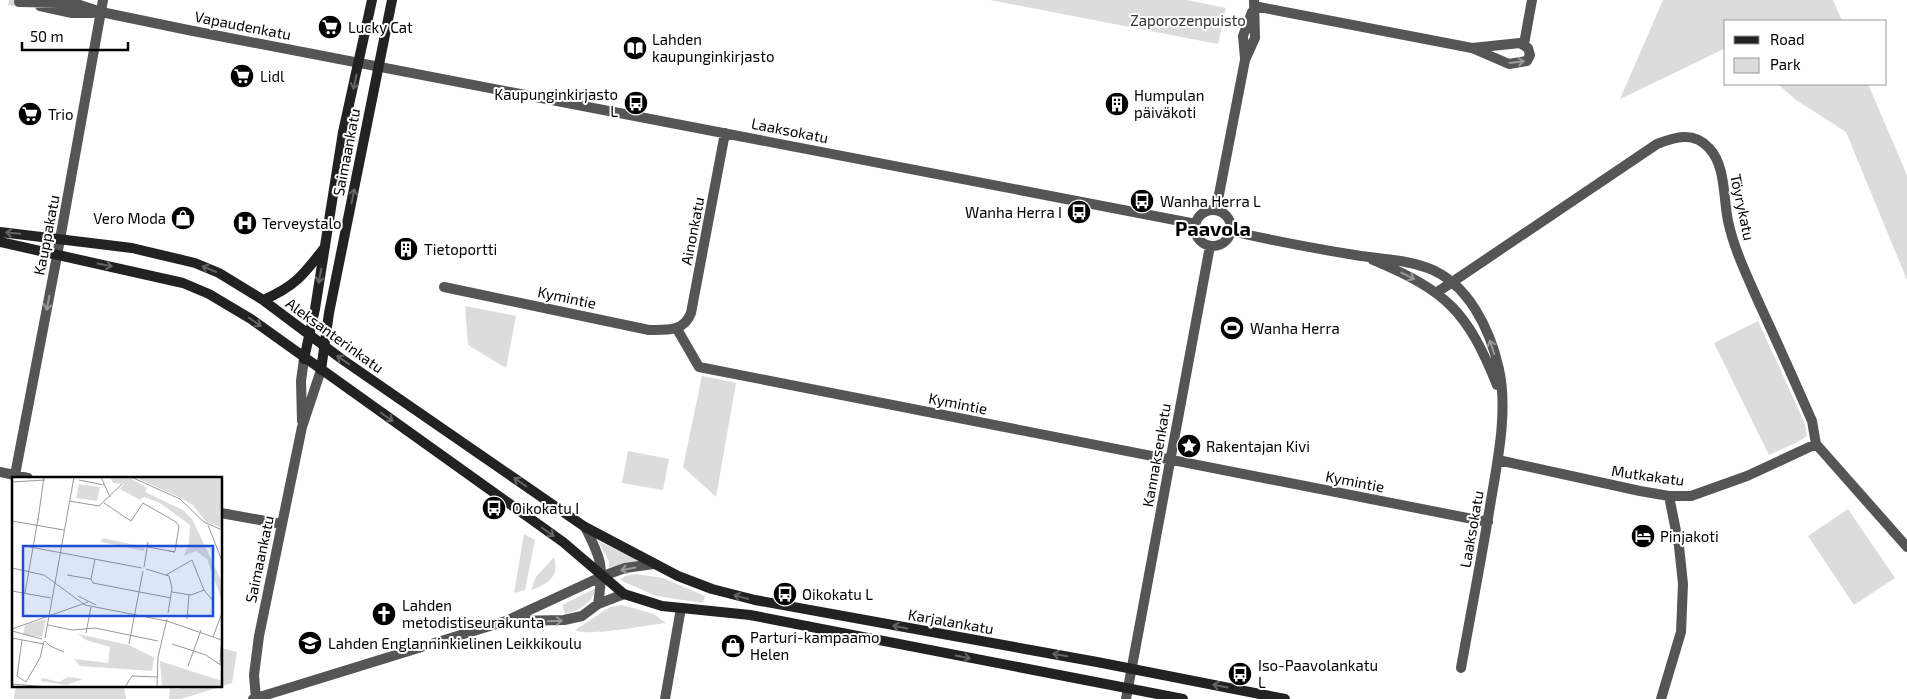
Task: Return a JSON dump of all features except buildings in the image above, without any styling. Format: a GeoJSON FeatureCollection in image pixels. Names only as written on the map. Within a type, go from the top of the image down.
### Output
{"type":"FeatureCollection","features":[{"type":"Feature","properties":{"kind":"main road","name":"Saimaankatu"},"geometry":{"type":"LineString","coordinates":[[304,359],[326,246],[343,132],[372,0]]}},
{"type":"Feature","properties":{"kind":"main road","name":"Saimaankatu"},"geometry":{"type":"LineString","coordinates":[[321,370],[329,313],[392,0]]}},
{"type":"Feature","properties":{"kind":"main road","name":"Aleksanterinkatu"},"geometry":{"type":"LineString","coordinates":[[0,232],[132,248],[194,263],[219,273],[263,300],[325,348],[585,527],[620,545]]}},
{"type":"Feature","properties":{"kind":"main road"},"geometry":{"type":"LineString","coordinates":[[0,242],[57,256],[145,273],[183,283],[209,294],[251,319],[304,359],[563,542],[624,594],[662,606],[750,616],[1183,699]]}},
{"type":"Feature","properties":{"kind":"main road","name":"Saimaankatu"},"geometry":{"type":"LineString","coordinates":[[263,300],[284,292],[298,282],[326,246]]}},
{"type":"Feature","properties":{"kind":"main road","name":"Karjalankatu"},"geometry":{"type":"LineString","coordinates":[[620,545],[654,564],[712,589],[755,600],[1132,668],[1285,699]]}},
{"type":"Feature","properties":{"kind":"street","name":"Kauppakatu"},"geometry":{"type":"LineString","coordinates":[[15,475],[61,238],[103,0]]}},
{"type":"Feature","properties":{"kind":"street"},"geometry":{"type":"LineString","coordinates":[[1524,44],[1532,0]]}},
{"type":"Feature","properties":{"kind":"street","name":"Vapaudenkatu"},"geometry":{"type":"LineString","coordinates":[[101,12],[72,13],[19,2],[65,2],[101,12],[380,66]]}},
{"type":"Feature","properties":{"kind":"street"},"geometry":{"type":"LineString","coordinates":[[1216,210],[1245,60],[1243,36],[1254,3],[1472,48],[1497,60],[1518,64],[1527,61],[1530,55],[1528,48],[1524,44]]}},
{"type":"Feature","properties":{"kind":"street"},"geometry":{"type":"LineString","coordinates":[[1472,48],[1524,44]]}},
{"type":"Feature","properties":{"kind":"street","name":"Laaksokatu"},"geometry":{"type":"LineString","coordinates":[[380,66],[1196,224]]}},
{"type":"Feature","properties":{"kind":"street","name":"Ainonkatu"},"geometry":{"type":"LineString","coordinates":[[677,329],[688,321],[691,313],[725,133]]}},
{"type":"Feature","properties":{"kind":"street","name":"Töyrykatu"},"geometry":{"type":"LineString","coordinates":[[1436,293],[1657,144],[1678,136],[1693,138],[1708,146],[1716,155],[1720,166],[1728,223],[1739,258],[1812,421],[1816,444]]}},
{"type":"Feature","properties":{"kind":"street"},"geometry":{"type":"LineString","coordinates":[[1216,210],[1225,214],[1230,222],[1231,231],[1228,240],[1220,245],[1210,246],[1201,242],[1196,234],[1196,224],[1200,216],[1207,211],[1216,210]]}},
{"type":"Feature","properties":{"kind":"street","name":"Laaksokatu"},"geometry":{"type":"LineString","coordinates":[[1231,231],[1363,256],[1398,259],[1429,268],[1452,281],[1468,299],[1489,338],[1499,370],[1500,443],[1488,522],[1461,668]]}},
{"type":"Feature","properties":{"kind":"street","name":"Kannaksenkatu"},"geometry":{"type":"LineString","coordinates":[[1126,699],[1210,246]]}},
{"type":"Feature","properties":{"kind":"street","name":"Laaksokatu"},"geometry":{"type":"LineString","coordinates":[[1363,256],[1404,274],[1436,293],[1454,307],[1478,341],[1500,394]]}},
{"type":"Feature","properties":{"kind":"street","name":"Kymintie"},"geometry":{"type":"LineString","coordinates":[[444,287],[649,330],[677,329],[699,367],[1488,522]]}},
{"type":"Feature","properties":{"kind":"street","name":"Saimaankatu"},"geometry":{"type":"LineString","coordinates":[[302,427],[301,381],[304,359]]}},
{"type":"Feature","properties":{"kind":"street","name":"Saimaankatu"},"geometry":{"type":"LineString","coordinates":[[255,699],[254,675],[259,636],[302,427],[321,370]]}},
{"type":"Feature","properties":{"kind":"street"},"geometry":{"type":"LineString","coordinates":[[1816,444],[1907,547]]}},
{"type":"Feature","properties":{"kind":"street","name":"Mutkakatu"},"geometry":{"type":"LineString","coordinates":[[1498,460],[1669,496],[1692,496],[1711,490],[1816,444]]}},
{"type":"Feature","properties":{"kind":"street"},"geometry":{"type":"LineString","coordinates":[[0,472],[24,477]]}},
{"type":"Feature","properties":{"kind":"street"},"geometry":{"type":"LineString","coordinates":[[1661,699],[1681,632],[1683,584],[1679,546],[1669,496]]}},
{"type":"Feature","properties":{"kind":"street"},"geometry":{"type":"LineString","coordinates":[[222,513],[282,524]]}},
{"type":"Feature","properties":{"kind":"street"},"geometry":{"type":"LineString","coordinates":[[585,527],[596,548],[603,576],[598,604]]}},
{"type":"Feature","properties":{"kind":"street"},"geometry":{"type":"LineString","coordinates":[[255,699],[506,621],[603,576],[625,568],[654,564]]}},
{"type":"Feature","properties":{"kind":"street"},"geometry":{"type":"LineString","coordinates":[[506,621],[564,620],[582,616],[598,604],[624,594]]}},
{"type":"Feature","properties":{"kind":"street"},"geometry":{"type":"LineString","coordinates":[[665,699],[681,608]]}},
{"type":"Feature","properties":{"kind":"green space","name":"Zaporozenpuisto"},"geometry":{"type":"Polygon","coordinates":[[[990,0],[1187,0],[1226,8],[1218,44],[990,0]]]}},
{"type":"Feature","properties":{"kind":"green space"},"geometry":{"type":"Polygon","coordinates":[[[1663,0],[1833,0],[1842,20],[1724,20],[1724,49],[1620,99],[1663,0]]]}},
{"type":"Feature","properties":{"kind":"green space"},"geometry":{"type":"Polygon","coordinates":[[[1779,85],[1868,85],[1907,175],[1907,280],[1846,132],[1796,100],[1779,85]]]}},
{"type":"Feature","properties":{"kind":"green space"},"geometry":{"type":"Polygon","coordinates":[[[465,306],[516,316],[506,368],[468,345],[465,306]]]}},
{"type":"Feature","properties":{"kind":"green space"},"geometry":{"type":"Polygon","coordinates":[[[1758,321],[1805,424],[1807,436],[1769,455],[1714,343],[1758,321]]]}},
{"type":"Feature","properties":{"kind":"green space"},"geometry":{"type":"Polygon","coordinates":[[[702,376],[736,383],[716,497],[683,467],[702,376]]]}},
{"type":"Feature","properties":{"kind":"green space"},"geometry":{"type":"Polygon","coordinates":[[[628,451],[669,459],[663,490],[622,483],[628,451]]]}},
{"type":"Feature","properties":{"kind":"green space"},"geometry":{"type":"Polygon","coordinates":[[[1848,509],[1895,578],[1854,605],[1808,536],[1848,509]]]}},
{"type":"Feature","properties":{"kind":"green space"},"geometry":{"type":"Polygon","coordinates":[[[524,534],[535,540],[525,590],[514,593],[524,534]]]}},
{"type":"Feature","properties":{"kind":"green space"},"geometry":{"type":"Polygon","coordinates":[[[598,541],[642,561],[609,568],[609,561],[598,541]]]}},
{"type":"Feature","properties":{"kind":"green space"},"geometry":{"type":"Polygon","coordinates":[[[554,557],[554,574],[543,585],[531,590],[536,577],[554,557]]]}},
{"type":"Feature","properties":{"kind":"green space"},"geometry":{"type":"Polygon","coordinates":[[[636,574],[663,578],[705,596],[703,603],[656,596],[620,580],[625,576],[636,574]]]}},
{"type":"Feature","properties":{"kind":"green space"},"geometry":{"type":"Polygon","coordinates":[[[596,588],[595,593],[585,605],[565,614],[562,605],[596,588]]]}},
{"type":"Feature","properties":{"kind":"green space"},"geometry":{"type":"Polygon","coordinates":[[[622,605],[654,614],[666,623],[591,632],[575,630],[610,607],[622,605]]]}},
{"type":"Feature","properties":{"kind":"green space"},"geometry":{"type":"Polygon","coordinates":[[[222,648],[237,652],[232,683],[181,699],[169,699],[170,688],[180,689],[181,686],[222,686],[222,648]]]}},
{"type":"Feature","properties":{"kind":"green space"},"geometry":{"type":"Polygon","coordinates":[[[16,686],[124,686],[126,699],[14,699],[16,686]]]}},
{"type":"Feature","properties":{"kind":"tunnel"},"geometry":{"type":"LineString","coordinates":[[9,0],[19,2]]}},
{"type":"Feature","properties":{"kind":"place","name":"Lucky Cat"},"geometry":{"type":"Point","coordinates":[330,27]}},
{"type":"Feature","properties":{"kind":"place","name":"Lahden kaupunginkirjasto"},"geometry":{"type":"Point","coordinates":[635,48]}},
{"type":"Feature","properties":{"kind":"place","name":"Lidl"},"geometry":{"type":"Point","coordinates":[242,76]}},
{"type":"Feature","properties":{"kind":"place","name":"Kaupunginkirjasto L"},"geometry":{"type":"Point","coordinates":[636,103]}},
{"type":"Feature","properties":{"kind":"place","name":"Humpulan päiväkoti"},"geometry":{"type":"Point","coordinates":[1117,104]}},
{"type":"Feature","properties":{"kind":"place","name":"Trio"},"geometry":{"type":"Point","coordinates":[30,114]}},
{"type":"Feature","properties":{"kind":"place","name":"Wanha Herra L"},"geometry":{"type":"Point","coordinates":[1142,201]}},
{"type":"Feature","properties":{"kind":"place","name":"Wanha Herra I"},"geometry":{"type":"Point","coordinates":[1079,212]}},
{"type":"Feature","properties":{"kind":"place","name":"Vero Moda"},"geometry":{"type":"Point","coordinates":[183,218]}},
{"type":"Feature","properties":{"kind":"place","name":"Terveystalo"},"geometry":{"type":"Point","coordinates":[245,223]}},
{"type":"Feature","properties":{"kind":"place","name":"Tietoportti"},"geometry":{"type":"Point","coordinates":[406,249]}},
{"type":"Feature","properties":{"kind":"place","name":"Wanha Herra"},"geometry":{"type":"Point","coordinates":[1232,328]}},
{"type":"Feature","properties":{"kind":"place","name":"Rakentajan Kivi"},"geometry":{"type":"Point","coordinates":[1189,446]}},
{"type":"Feature","properties":{"kind":"place","name":"Oikokatu I"},"geometry":{"type":"Point","coordinates":[494,508]}},
{"type":"Feature","properties":{"kind":"place","name":"Pinjakoti"},"geometry":{"type":"Point","coordinates":[1643,536]}},
{"type":"Feature","properties":{"kind":"place","name":"Oikokatu L"},"geometry":{"type":"Point","coordinates":[785,594]}},
{"type":"Feature","properties":{"kind":"place","name":"Lahden metodistiseurakunta"},"geometry":{"type":"Point","coordinates":[384,614]}},
{"type":"Feature","properties":{"kind":"place","name":"Lahden Englanninkielinen Leikkikoulu"},"geometry":{"type":"Point","coordinates":[310,643]}},
{"type":"Feature","properties":{"kind":"place","name":"Parturi-kampaamo Helen"},"geometry":{"type":"Point","coordinates":[733,646]}},
{"type":"Feature","properties":{"kind":"place","name":"Iso-Paavolankatu L"},"geometry":{"type":"Point","coordinates":[1240,674]}},
{"type":"Feature","properties":{"kind":"district","name":"Paavola"},"geometry":{"type":"Point","coordinates":[1213,228]}}]}
